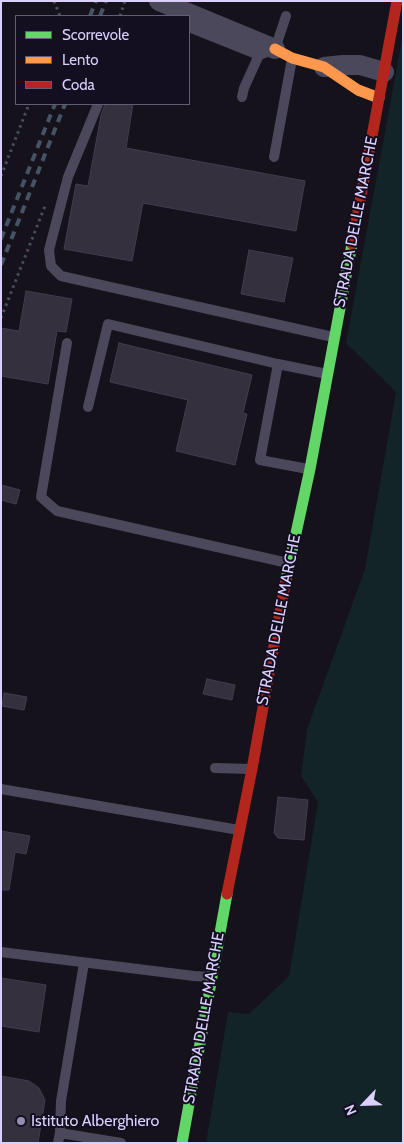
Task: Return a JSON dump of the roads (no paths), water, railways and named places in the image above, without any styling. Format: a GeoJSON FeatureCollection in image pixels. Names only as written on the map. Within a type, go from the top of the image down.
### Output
{"type":"FeatureCollection","features":[{"type":"Feature","properties":{"kind":"main road","name":"STRADA DELLE MARCHE"},"geometry":{"type":"LineString","coordinates":[[182,1143],[289,563],[310,469],[397,1]]}},
{"type":"Feature","properties":{"kind":"main road"},"geometry":{"type":"LineString","coordinates":[[275,54],[324,67],[358,90],[379,98]]}},
{"type":"Feature","properties":{"kind":"street"},"geometry":{"type":"LineString","coordinates":[[159,1],[190,15]]}},
{"type":"Feature","properties":{"kind":"street"},"geometry":{"type":"LineString","coordinates":[[190,15],[275,54]]}},
{"type":"Feature","properties":{"kind":"street"},"geometry":{"type":"LineString","coordinates":[[324,67],[343,64],[360,65],[384,72]]}},
{"type":"Feature","properties":{"kind":"lane"},"geometry":{"type":"LineString","coordinates":[[274,157],[275,54],[286,16]]}},
{"type":"Feature","properties":{"kind":"lane"},"geometry":{"type":"LineString","coordinates":[[190,27],[275,54]]}},
{"type":"Feature","properties":{"kind":"lane"},"geometry":{"type":"LineString","coordinates":[[242,98],[244,88],[275,54]]}},
{"type":"Feature","properties":{"kind":"lane"},"geometry":{"type":"LineString","coordinates":[[98,105],[68,177],[49,250],[51,266],[61,276],[334,337]]}},
{"type":"Feature","properties":{"kind":"lane"},"geometry":{"type":"LineString","coordinates":[[88,407],[108,324],[328,374]]}},
{"type":"Feature","properties":{"kind":"lane"},"geometry":{"type":"LineString","coordinates":[[67,343],[40,496],[57,511],[289,563]]}},
{"type":"Feature","properties":{"kind":"lane"},"geometry":{"type":"LineString","coordinates":[[278,364],[260,460],[310,469]]}},
{"type":"Feature","properties":{"kind":"lane"},"geometry":{"type":"LineString","coordinates":[[215,768],[252,769]]}},
{"type":"Feature","properties":{"kind":"lane"},"geometry":{"type":"LineString","coordinates":[[1,789],[239,830]]}},
{"type":"Feature","properties":{"kind":"lane"},"geometry":{"type":"LineString","coordinates":[[1,952],[212,977]]}},
{"type":"Feature","properties":{"kind":"lane"},"geometry":{"type":"LineString","coordinates":[[84,963],[61,1101],[59,1138],[121,1143]]}},
{"type":"Feature","properties":{"kind":"railway"},"geometry":{"type":"LineString","coordinates":[[90,15],[96,1]]}},
{"type":"Feature","properties":{"kind":"railway"},"geometry":{"type":"LineString","coordinates":[[100,15],[106,1]]}},
{"type":"Feature","properties":{"kind":"railway"},"geometry":{"type":"LineString","coordinates":[[1,239],[55,105]]}},
{"type":"Feature","properties":{"kind":"railway"},"geometry":{"type":"LineString","coordinates":[[1,265],[65,105]]}},
{"type":"Feature","properties":{"kind":"place","name":"Istituto Alberghiero"},"geometry":{"type":"Point","coordinates":[21,1121]}}]}
